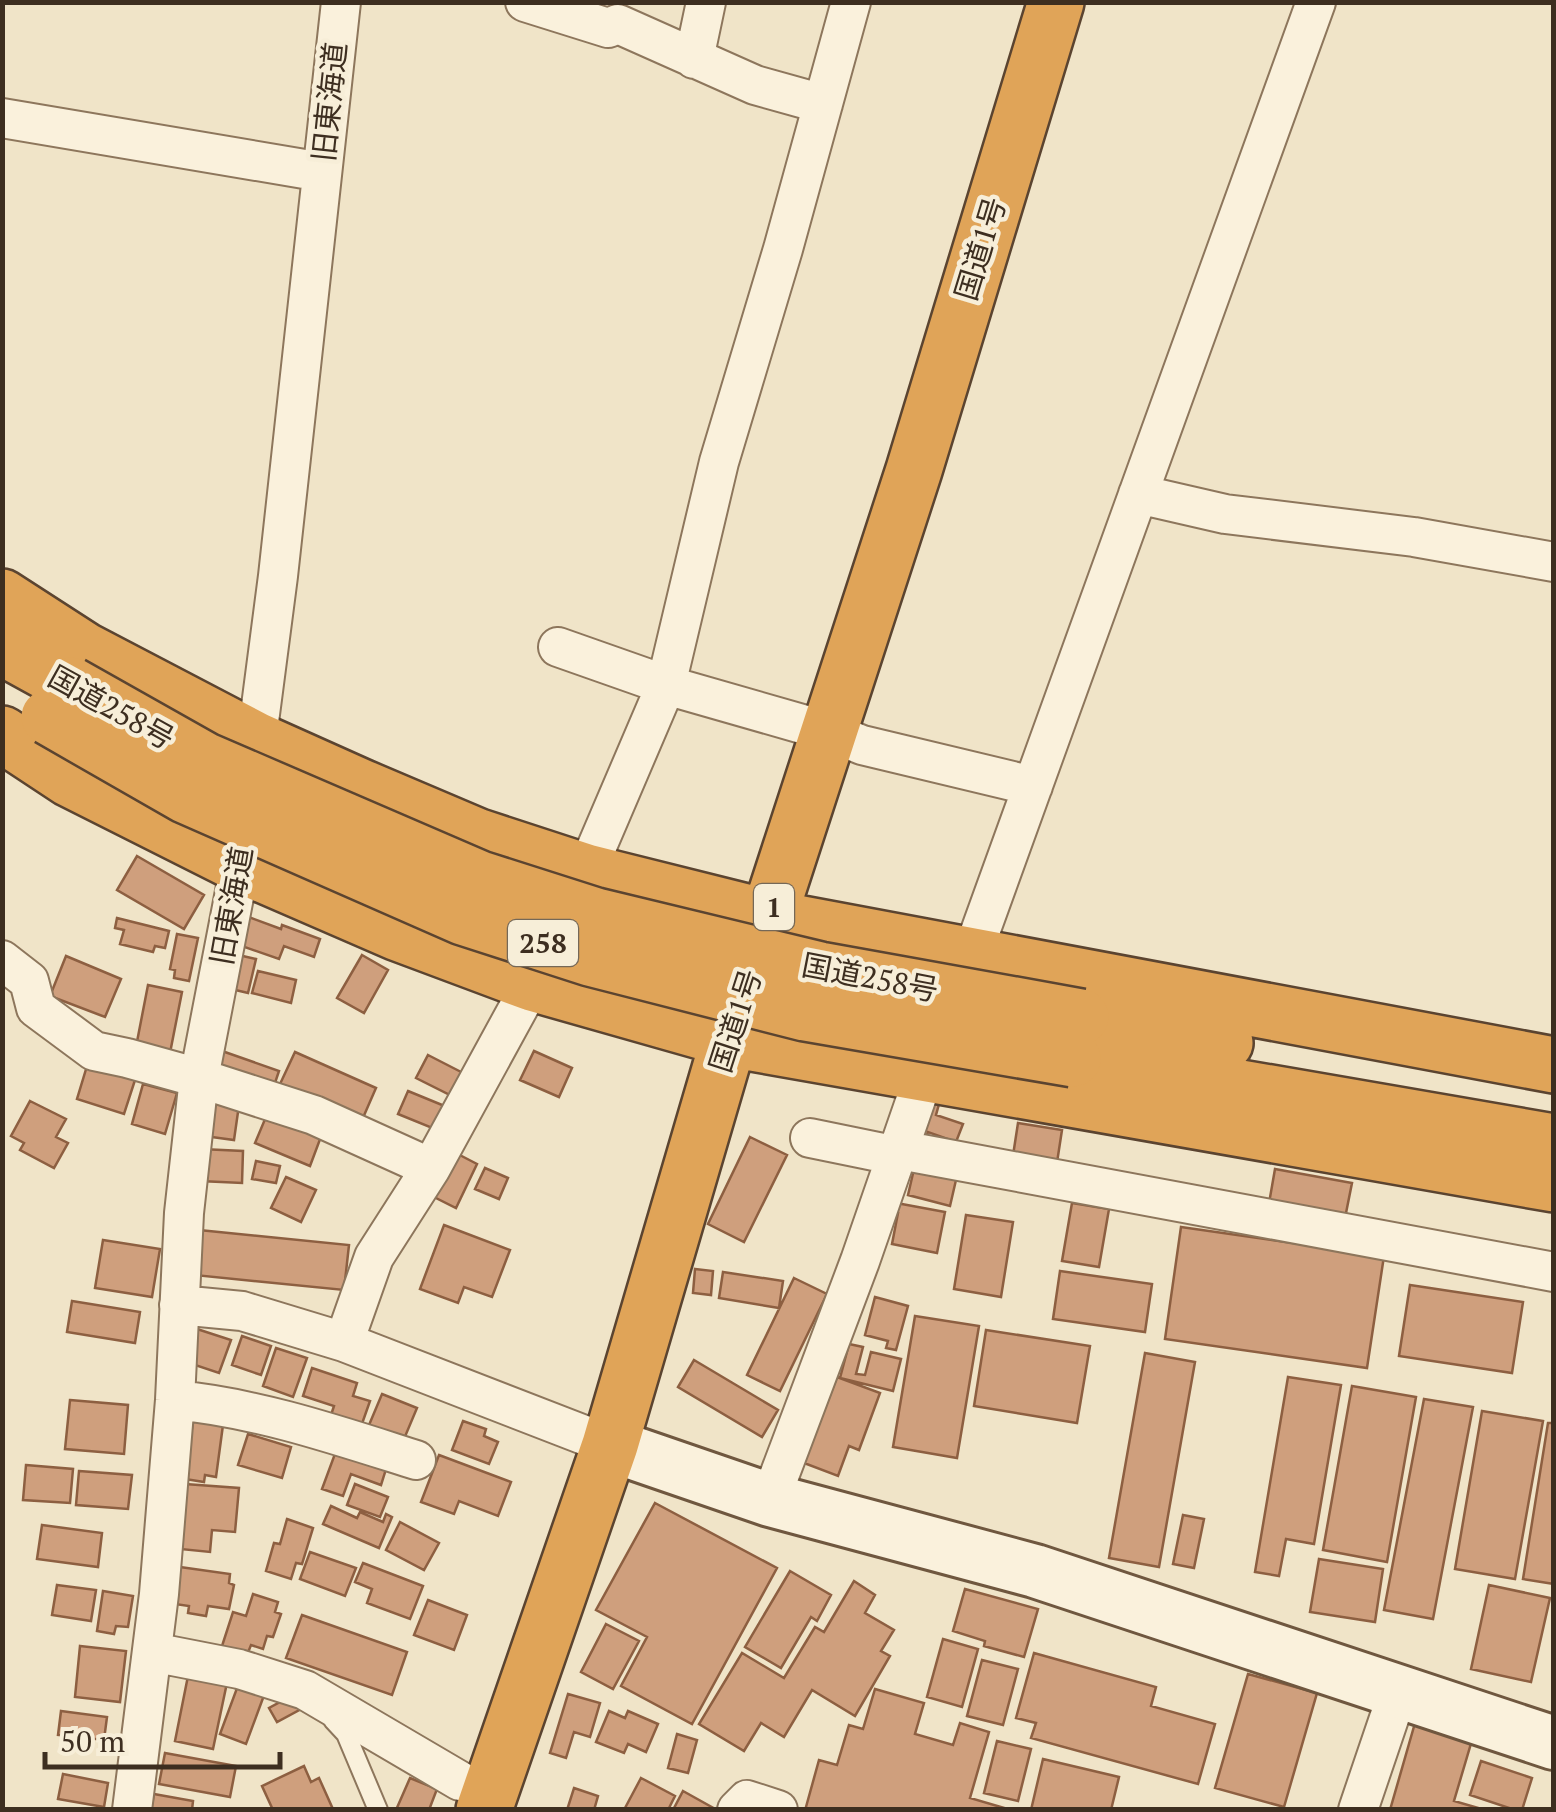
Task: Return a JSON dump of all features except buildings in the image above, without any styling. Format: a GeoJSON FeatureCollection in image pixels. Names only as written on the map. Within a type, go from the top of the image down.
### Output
{"type":"FeatureCollection","features":[{"type":"Feature","properties":{"kind":"highway","name":"国道1号"},"geometry":{"type":"LineString","coordinates":[[472,1795],[610,1446],[729,1039],[914,470],[1056,2]]}},
{"type":"Feature","properties":{"kind":"highway"},"geometry":{"type":"LineString","coordinates":[[2,598],[84,650],[256,740],[479,837],[586,872],[770,918],[1554,1065]]}},
{"type":"Feature","properties":{"kind":"highway","name":"国道258号"},"geometry":{"type":"LineString","coordinates":[[2,647],[41,712]]}},
{"type":"Feature","properties":{"kind":"highway","name":"国道258号"},"geometry":{"type":"LineString","coordinates":[[2,691],[184,795],[463,918],[590,958],[805,1013],[1077,1038],[1554,1101]]}},
{"type":"Feature","properties":{"kind":"highway"},"geometry":{"type":"LineString","coordinates":[[41,712],[70,779],[241,865],[532,984],[729,1039],[1554,1184]]}},
{"type":"Feature","properties":{"kind":"highway","name":"国道258号"},"geometry":{"type":"LineString","coordinates":[[1077,1038],[1554,1142]]}},
{"type":"Feature","properties":{"kind":"street","name":"旧東海道"},"geometry":{"type":"LineString","coordinates":[[132,1810],[152,1652],[175,1400],[184,1213],[199,1078],[241,865],[278,576],[341,2]]}},
{"type":"Feature","properties":{"kind":"street"},"geometry":{"type":"LineString","coordinates":[[525,2],[608,28],[618,24],[755,85],[823,104]]}},
{"type":"Feature","properties":{"kind":"street"},"geometry":{"type":"LineString","coordinates":[[694,59],[706,2]]}},
{"type":"Feature","properties":{"kind":"street"},"geometry":{"type":"LineString","coordinates":[[586,872],[666,686],[720,462],[852,2]]}},
{"type":"Feature","properties":{"kind":"street"},"geometry":{"type":"LineString","coordinates":[[971,957],[1316,2]]}},
{"type":"Feature","properties":{"kind":"street"},"geometry":{"type":"LineString","coordinates":[[2,118],[322,172]]}},
{"type":"Feature","properties":{"kind":"street"},"geometry":{"type":"LineString","coordinates":[[1138,494],[1225,514],[1414,537],[1554,562]]}},
{"type":"Feature","properties":{"kind":"street"},"geometry":{"type":"LineString","coordinates":[[558,647],[666,686],[830,732],[862,745],[1033,786]]}},
{"type":"Feature","properties":{"kind":"street"},"geometry":{"type":"LineString","coordinates":[[2,960],[29,981],[36,1008],[94,1051],[199,1078],[314,1115],[430,1168]]}},
{"type":"Feature","properties":{"kind":"street"},"geometry":{"type":"LineString","coordinates":[[344,1342],[374,1256],[430,1168],[532,984]]}},
{"type":"Feature","properties":{"kind":"street"},"geometry":{"type":"LineString","coordinates":[[770,1500],[925,1073]]}},
{"type":"Feature","properties":{"kind":"street"},"geometry":{"type":"LineString","coordinates":[[810,1138],[1554,1272]]}},
{"type":"Feature","properties":{"kind":"street"},"geometry":{"type":"LineString","coordinates":[[179,1305],[242,1311],[344,1342],[610,1446],[770,1500],[1035,1571],[1398,1692],[1551,1731]]}},
{"type":"Feature","properties":{"kind":"street"},"geometry":{"type":"LineString","coordinates":[[175,1400],[288,1420],[416,1460]]}},
{"type":"Feature","properties":{"kind":"street"},"geometry":{"type":"LineString","coordinates":[[152,1652],[239,1669],[306,1690],[472,1795]]}},
{"type":"Feature","properties":{"kind":"street"},"geometry":{"type":"LineString","coordinates":[[1358,1810],[1398,1692]]}},
{"type":"Feature","properties":{"kind":"street"},"geometry":{"type":"LineString","coordinates":[[737,1810],[746,1800],[778,1810]]}},
{"type":"Feature","properties":{"kind":"lane"},"geometry":{"type":"LineString","coordinates":[[306,1690],[346,1734],[378,1810]]}}]}
